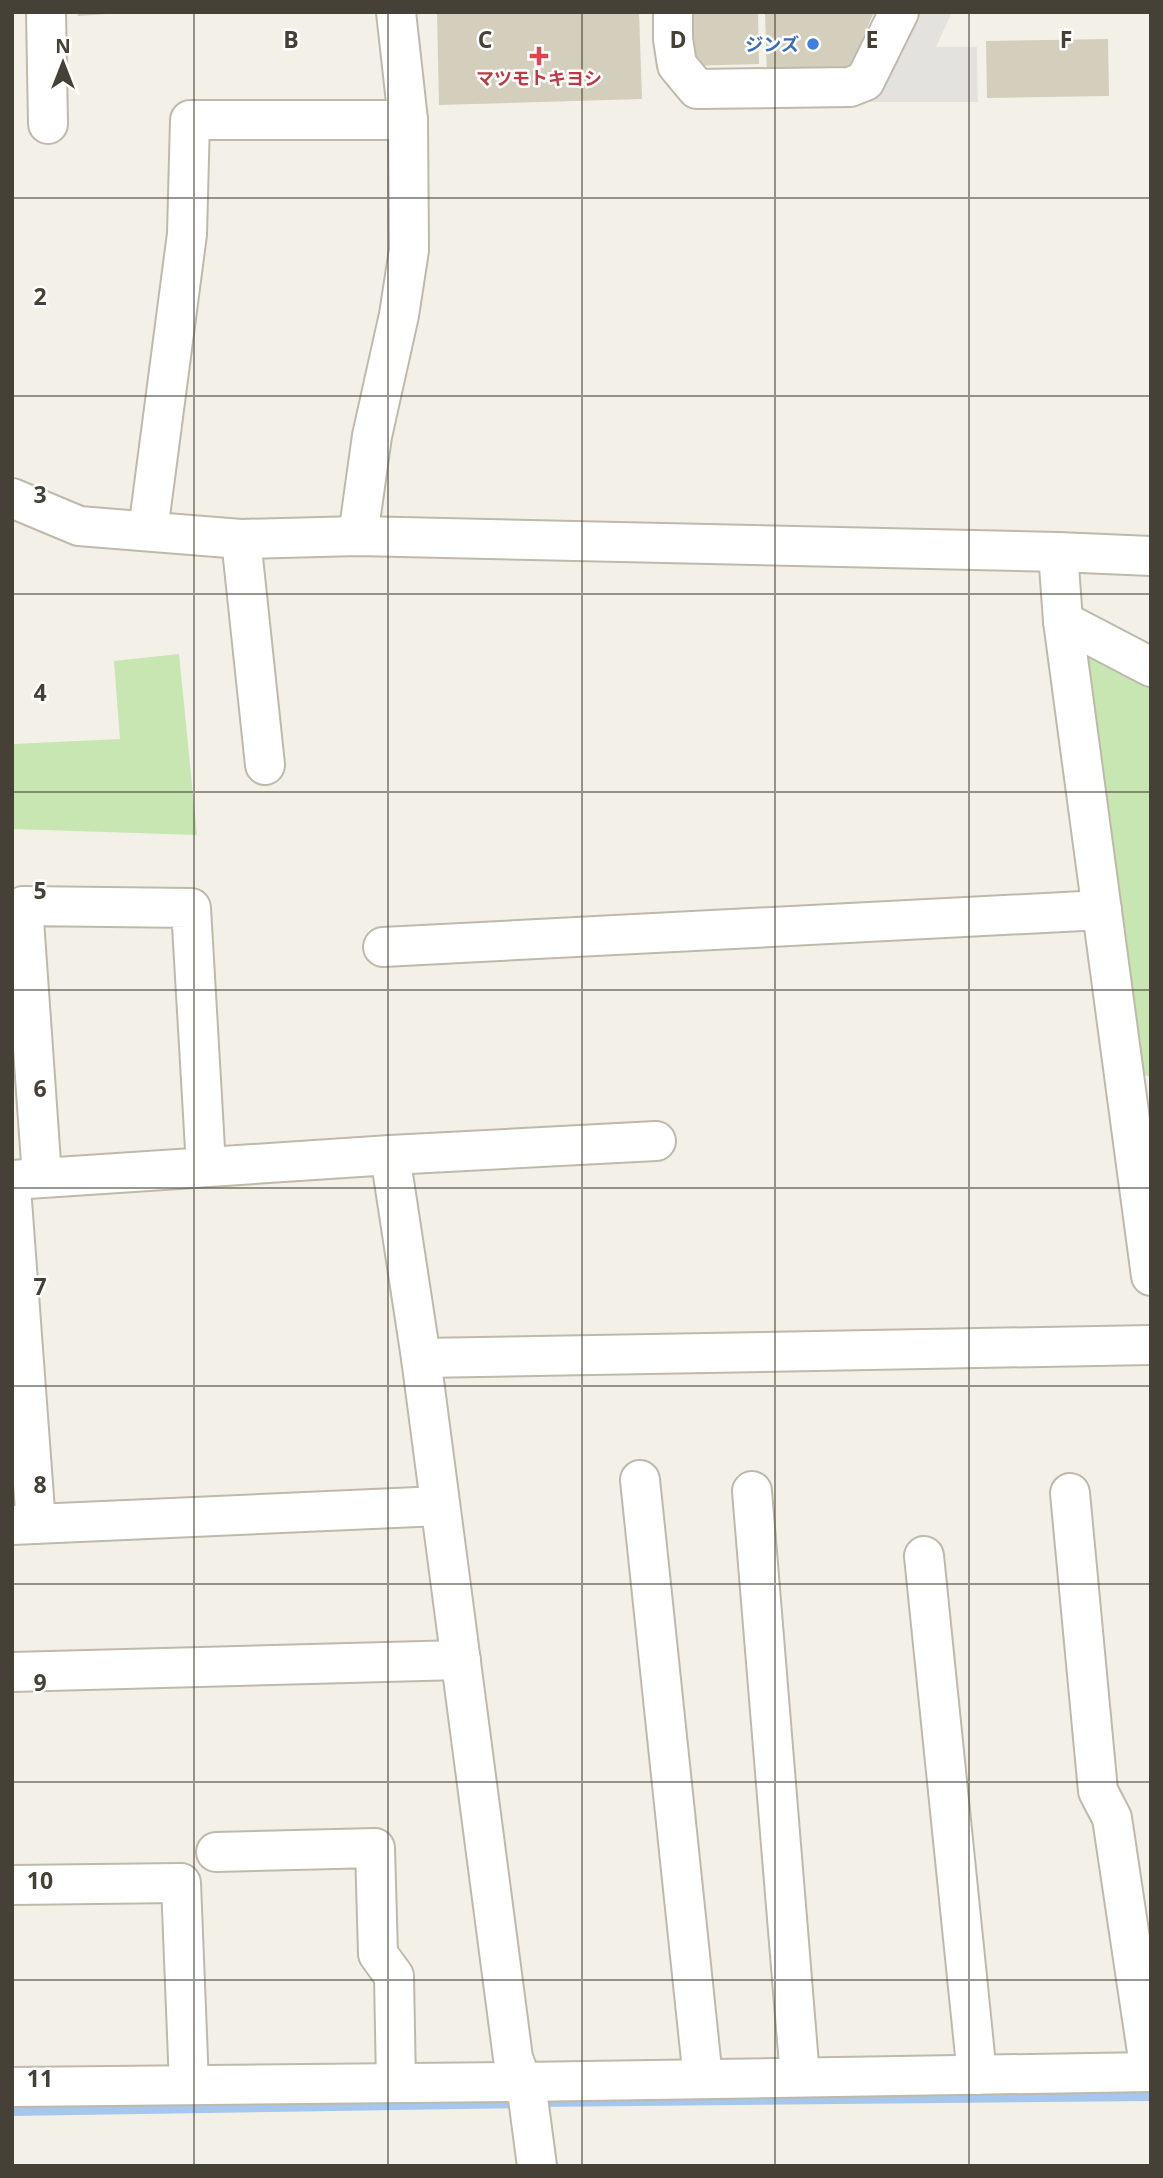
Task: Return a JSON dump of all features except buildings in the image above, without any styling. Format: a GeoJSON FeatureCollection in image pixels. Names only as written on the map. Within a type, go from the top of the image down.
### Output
{"type":"FeatureCollection","features":[{"type":"Feature","properties":{"kind":"street"},"geometry":{"type":"LineString","coordinates":[[46,12],[48,124]]}},
{"type":"Feature","properties":{"kind":"street"},"geometry":{"type":"LineString","coordinates":[[358,536],[372,436],[399,315],[409,250],[408,120],[396,12]]}},
{"type":"Feature","properties":{"kind":"street"},"geometry":{"type":"LineString","coordinates":[[673,12],[677,65],[697,89],[722,90],[850,87],[864,81],[899,12]]}},
{"type":"Feature","properties":{"kind":"street"},"geometry":{"type":"LineString","coordinates":[[148,531],[187,234],[190,120],[408,120]]}},
{"type":"Feature","properties":{"kind":"street"},"geometry":{"type":"LineString","coordinates":[[12,498],[79,526],[241,539],[358,536],[1151,556]]}},
{"type":"Feature","properties":{"kind":"street"},"geometry":{"type":"LineString","coordinates":[[241,539],[265,765]]}},
{"type":"Feature","properties":{"kind":"street"},"geometry":{"type":"LineString","coordinates":[[1058,552],[1063,621],[1151,1276]]}},
{"type":"Feature","properties":{"kind":"street"},"geometry":{"type":"LineString","coordinates":[[1063,621],[1151,667]]}},
{"type":"Feature","properties":{"kind":"street"},"geometry":{"type":"LineString","coordinates":[[206,1166],[191,908],[23,906],[27,1178],[656,1141]]}},
{"type":"Feature","properties":{"kind":"street"},"geometry":{"type":"LineString","coordinates":[[383,947],[1102,910]]}},
{"type":"Feature","properties":{"kind":"street"},"geometry":{"type":"LineString","coordinates":[[390,1155],[421,1358],[513,2058],[528,2098],[537,2166]]}},
{"type":"Feature","properties":{"kind":"street"},"geometry":{"type":"LineString","coordinates":[[12,1201],[24,1524],[440,1506]]}},
{"type":"Feature","properties":{"kind":"street"},"geometry":{"type":"LineString","coordinates":[[421,1358],[1151,1345]]}},
{"type":"Feature","properties":{"kind":"street"},"geometry":{"type":"LineString","coordinates":[[640,1479],[703,2079]]}},
{"type":"Feature","properties":{"kind":"street"},"geometry":{"type":"LineString","coordinates":[[752,1492],[800,2077]]}},
{"type":"Feature","properties":{"kind":"street"},"geometry":{"type":"LineString","coordinates":[[12,2087],[1150,2072],[1112,1818],[1098,1791],[1070,1493]]}},
{"type":"Feature","properties":{"kind":"street"},"geometry":{"type":"LineString","coordinates":[[924,1556],[977,2075]]}},
{"type":"Feature","properties":{"kind":"street"},"geometry":{"type":"LineString","coordinates":[[12,1672],[461,1660]]}},
{"type":"Feature","properties":{"kind":"street"},"geometry":{"type":"LineString","coordinates":[[216,1852],[376,1848],[378,1954],[394,1976],[396,2083]]}},
{"type":"Feature","properties":{"kind":"street"},"geometry":{"type":"LineString","coordinates":[[12,1885],[181,1883],[189,2085]]}},
{"type":"Feature","properties":{"kind":"green space"},"geometry":{"type":"Polygon","coordinates":[[[179,654],[197,835],[12,829],[12,744],[120,739],[114,661],[179,654]]]}},
{"type":"Feature","properties":{"kind":"green space"},"geometry":{"type":"Polygon","coordinates":[[[1090,654],[1151,683],[1151,1077],[1141,1074],[1080,660],[1090,654]]]}},
{"type":"Feature","properties":{"kind":"shaded area"},"geometry":{"type":"Polygon","coordinates":[[[911,12],[952,12],[936,47],[977,47],[978,102],[866,102],[911,12]]]}},
{"type":"Feature","properties":{"kind":"waterway"},"geometry":{"type":"LineString","coordinates":[[534,2102],[1151,2096]]}},
{"type":"Feature","properties":{"kind":"waterway"},"geometry":{"type":"LineString","coordinates":[[12,2111],[519,2103]]}},
{"type":"Feature","properties":{"kind":"place","name":"ジンズ"},"geometry":{"type":"Point","coordinates":[813,44]}},
{"type":"Feature","properties":{"kind":"place","name":"マツモトキヨシ"},"geometry":{"type":"Point","coordinates":[539,56]}}]}
